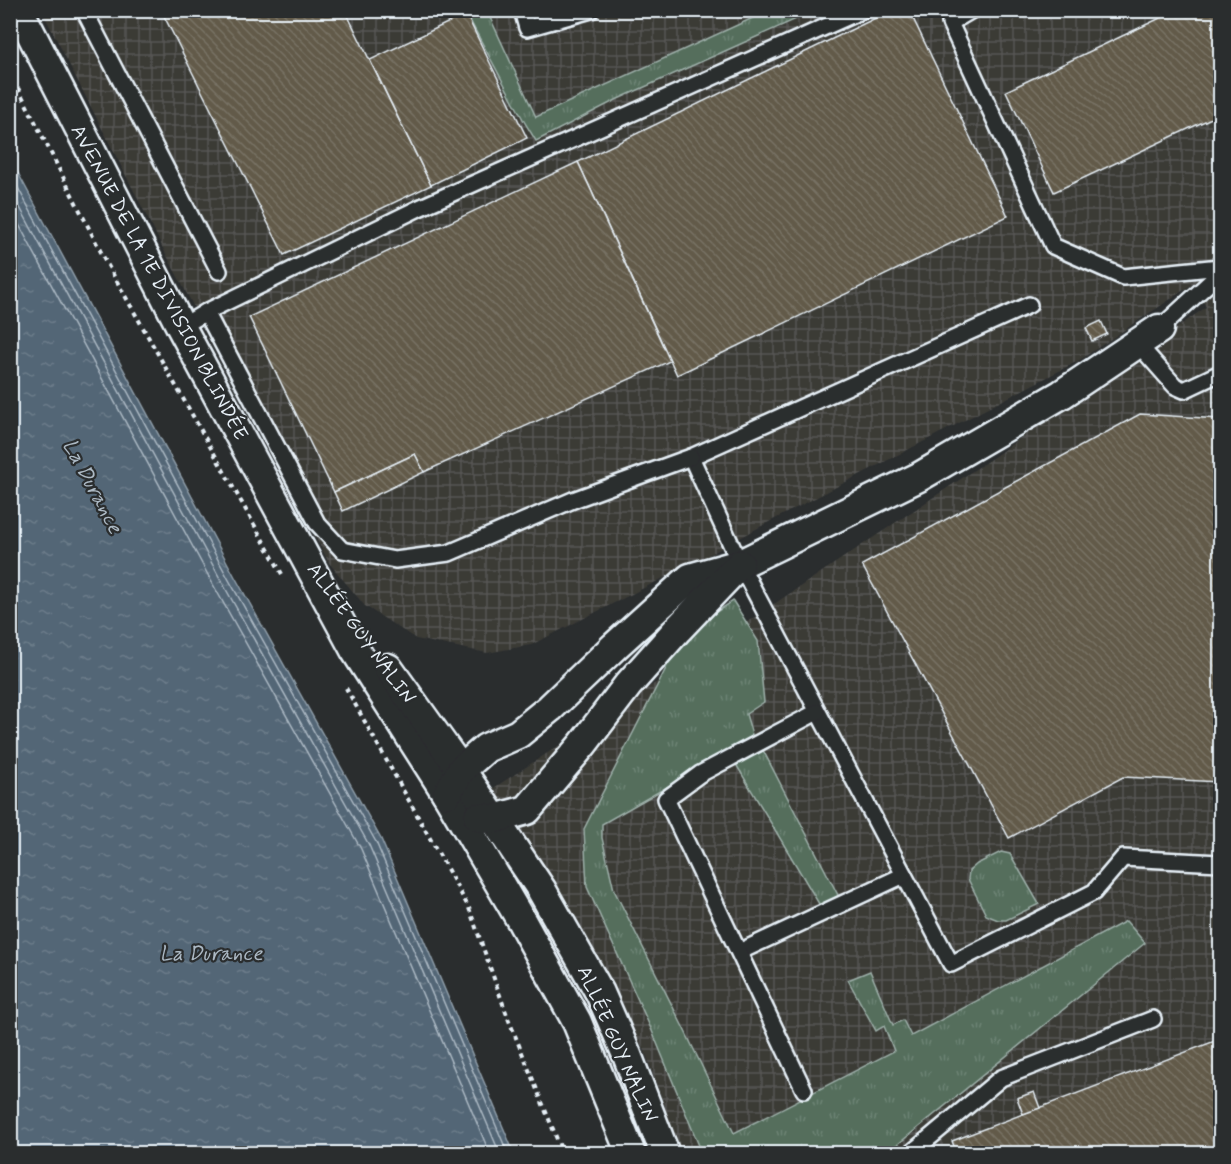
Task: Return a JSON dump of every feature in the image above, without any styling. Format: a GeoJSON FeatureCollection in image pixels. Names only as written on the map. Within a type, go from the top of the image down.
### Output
{"type":"FeatureCollection","features":[{"type":"Feature","properties":{"kind":"street","name":"AVENUE DE LA 1E DIVISION BLINDÉE"},"geometry":{"type":"LineString","coordinates":[[19,10],[181,327],[303,552]]}},
{"type":"Feature","properties":{"kind":"street"},"geometry":{"type":"LineString","coordinates":[[740,564],[628,686],[527,810],[494,819],[456,793],[486,748],[518,734],[550,708],[690,578],[740,564],[919,477],[1062,394],[1148,336]]}},
{"type":"Feature","properties":{"kind":"street","name":"ALLÉE GUY NALIN"},"geometry":{"type":"LineString","coordinates":[[303,552],[434,732],[456,793],[522,922],[577,1022],[631,1154]]}},
{"type":"Feature","properties":{"kind":"street","name":"ALLÉE GUY NALIN"},"geometry":{"type":"LineString","coordinates":[[303,552],[355,650],[456,793],[494,819],[541,890],[600,993],[627,1055],[665,1154]]}},
{"type":"Feature","properties":{"kind":"street"},"geometry":{"type":"LineString","coordinates":[[434,732],[453,740],[486,748]]}},
{"type":"Feature","properties":{"kind":"street"},"geometry":{"type":"LineString","coordinates":[[527,810],[524,841],[528,871]]}},
{"type":"Feature","properties":{"kind":"lane"},"geometry":{"type":"LineString","coordinates":[[84,10],[219,271]]}},
{"type":"Feature","properties":{"kind":"lane"},"geometry":{"type":"LineString","coordinates":[[522,10],[527,28],[591,10]]}},
{"type":"Feature","properties":{"kind":"lane"},"geometry":{"type":"LineString","coordinates":[[181,327],[206,312],[419,208],[863,10]]}},
{"type":"Feature","properties":{"kind":"lane"},"geometry":{"type":"LineString","coordinates":[[972,10],[950,23],[1053,246],[1123,277],[1221,267]]}},
{"type":"Feature","properties":{"kind":"lane"},"geometry":{"type":"LineString","coordinates":[[1221,273],[1148,336],[1175,386],[1184,390],[1221,373]]}},
{"type":"Feature","properties":{"kind":"lane"},"geometry":{"type":"LineString","coordinates":[[206,312],[317,523],[342,550],[395,560],[449,553],[573,500],[691,457],[1029,305]]}},
{"type":"Feature","properties":{"kind":"lane"},"geometry":{"type":"LineString","coordinates":[[691,457],[740,564],[951,964],[1094,892],[1123,858],[1221,863]]}},
{"type":"Feature","properties":{"kind":"lane"},"geometry":{"type":"LineString","coordinates":[[804,1090],[666,799],[700,774],[818,712]]}},
{"type":"Feature","properties":{"kind":"lane"},"geometry":{"type":"LineString","coordinates":[[738,952],[904,875]]}},
{"type":"Feature","properties":{"kind":"lane"},"geometry":{"type":"LineString","coordinates":[[910,1154],[1001,1078],[1153,1018]]}},
{"type":"Feature","properties":{"kind":"path"},"geometry":{"type":"LineString","coordinates":[[10,72],[106,262],[282,575]]}},
{"type":"Feature","properties":{"kind":"path"},"geometry":{"type":"LineString","coordinates":[[340,679],[470,908],[508,1018],[563,1154]]}},
{"type":"Feature","properties":{"kind":"shaded area"},"geometry":{"type":"Polygon","coordinates":[[[42,11],[1220,11],[1220,1153],[681,1153],[644,1049],[489,791],[680,667],[995,456],[1206,307],[1193,284],[1080,360],[713,553],[531,645],[487,653],[416,639],[365,606],[329,563],[168,258],[42,11]]]}},
{"type":"Feature","properties":{"kind":"green space"},"geometry":{"type":"Polygon","coordinates":[[[465,11],[487,11],[536,117],[768,11],[814,11],[618,99],[536,141],[465,11]]]}},
{"type":"Feature","properties":{"kind":"green space"},"geometry":{"type":"Polygon","coordinates":[[[733,601],[758,641],[764,702],[746,714],[753,738],[602,824],[602,838],[614,890],[734,1133],[894,1051],[884,1026],[876,1031],[848,980],[870,971],[893,1025],[903,1020],[911,1036],[1126,921],[1145,943],[887,1153],[702,1153],[652,1031],[587,887],[584,829],[684,633],[733,601]]]}},
{"type":"Feature","properties":{"kind":"green space"},"geometry":{"type":"Polygon","coordinates":[[[760,749],[764,752],[840,899],[822,909],[737,766],[741,758],[760,749]]]}},
{"type":"Feature","properties":{"kind":"green space"},"geometry":{"type":"Polygon","coordinates":[[[1001,852],[1010,854],[1039,904],[1006,920],[998,920],[986,915],[968,879],[969,871],[977,864],[1001,852]]]}},
{"type":"Feature","properties":{"kind":"water","name":"La Durance"},"geometry":{"type":"Polygon","coordinates":[[[11,160],[235,577],[381,839],[514,1153],[11,1153],[11,160]]]}},
{"type":"Feature","properties":{"kind":"building"},"geometry":{"type":"Polygon","coordinates":[[[161,10],[345,10],[431,185],[284,255],[161,10]]]}},
{"type":"Feature","properties":{"kind":"building"},"geometry":{"type":"Polygon","coordinates":[[[892,10],[909,10],[1008,216],[677,375],[578,162],[892,10]]]}},
{"type":"Feature","properties":{"kind":"building"},"geometry":{"type":"Polygon","coordinates":[[[1177,10],[1220,10],[1220,114],[1054,192],[1006,91],[1177,10]]]}},
{"type":"Feature","properties":{"kind":"building"},"geometry":{"type":"Polygon","coordinates":[[[466,14],[527,138],[431,185],[370,60],[466,14]]]}},
{"type":"Feature","properties":{"kind":"building"},"geometry":{"type":"Polygon","coordinates":[[[578,162],[670,361],[424,472],[415,454],[334,492],[249,317],[578,162]]]}},
{"type":"Feature","properties":{"kind":"building"},"geometry":{"type":"Polygon","coordinates":[[[1101,321],[1107,334],[1092,341],[1086,328],[1101,321]]]}},
{"type":"Feature","properties":{"kind":"building"},"geometry":{"type":"Polygon","coordinates":[[[1140,414],[1220,419],[1220,782],[1123,777],[1009,838],[862,565],[1140,414]]]}},
{"type":"Feature","properties":{"kind":"building"},"geometry":{"type":"Polygon","coordinates":[[[415,454],[424,472],[343,511],[334,492],[415,454]]]}},
{"type":"Feature","properties":{"kind":"building"},"geometry":{"type":"Polygon","coordinates":[[[1220,1039],[1220,1154],[957,1154],[952,1141],[1220,1039]]]}},
{"type":"Feature","properties":{"kind":"building"},"geometry":{"type":"Polygon","coordinates":[[[1034,1092],[1040,1108],[1023,1114],[1017,1098],[1034,1092]]]}}]}
